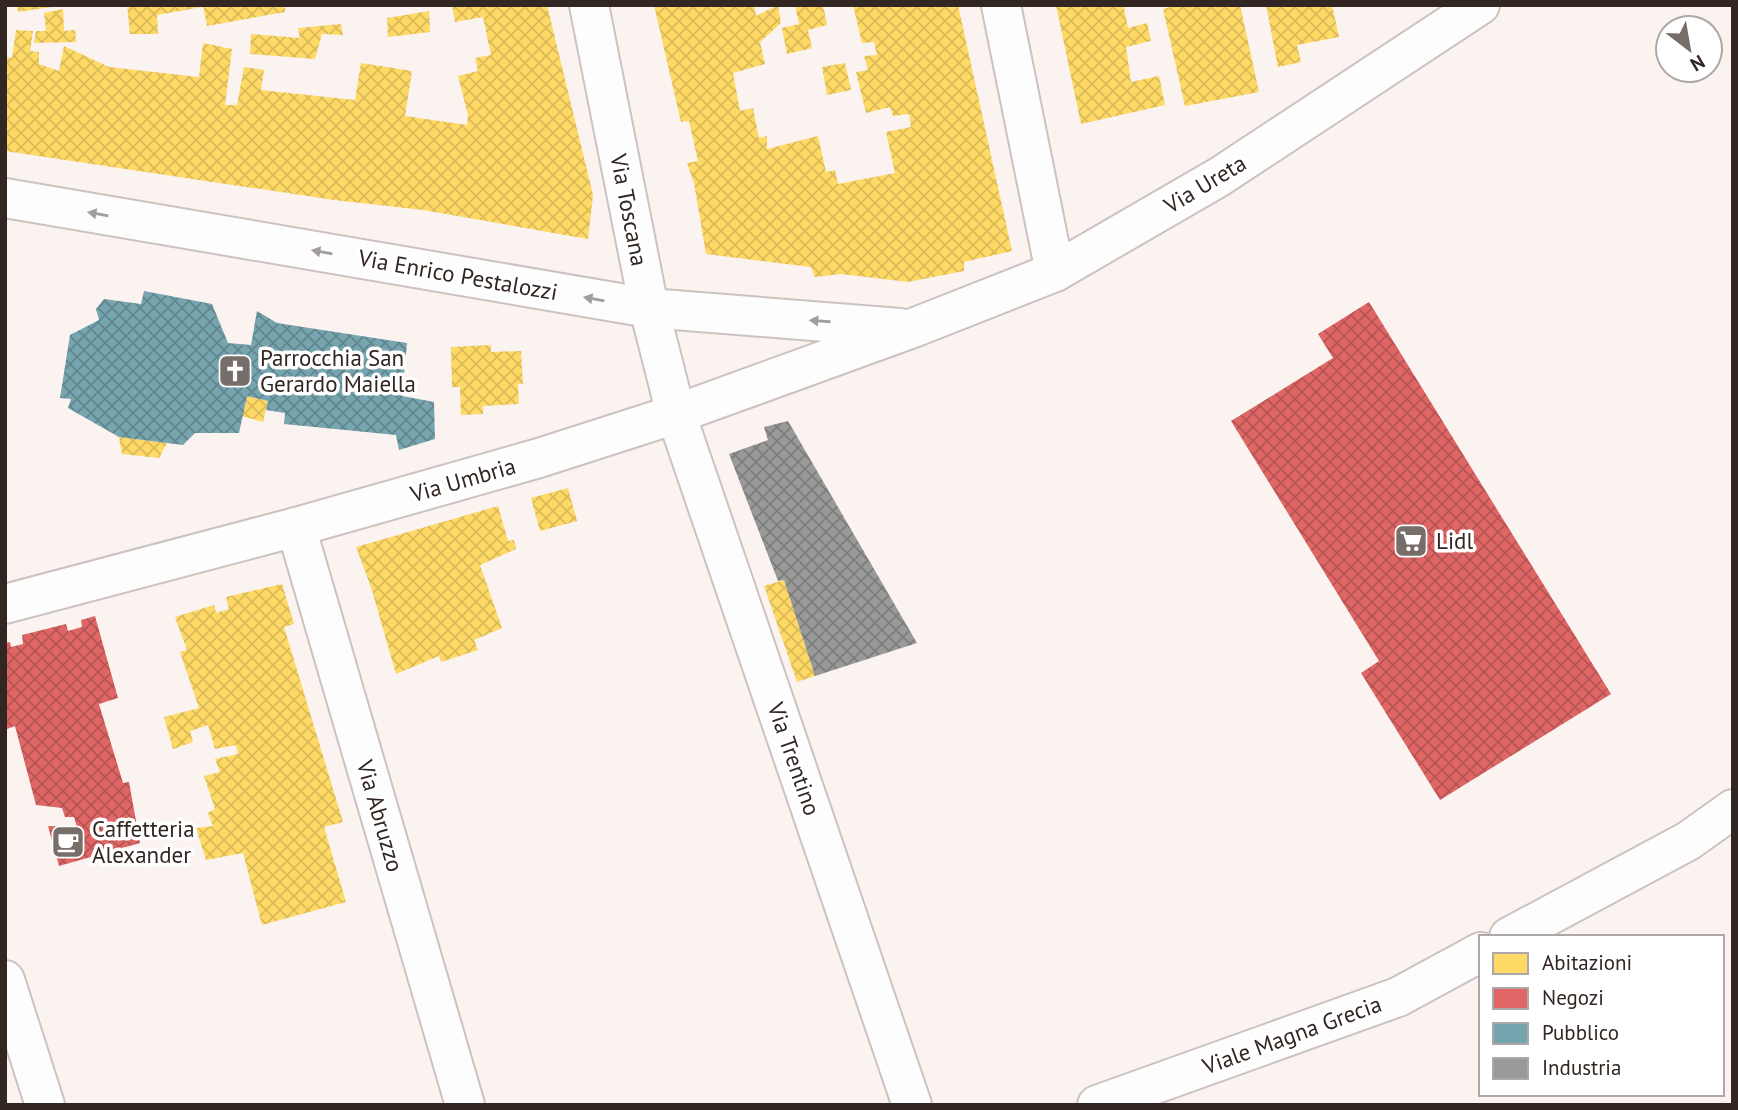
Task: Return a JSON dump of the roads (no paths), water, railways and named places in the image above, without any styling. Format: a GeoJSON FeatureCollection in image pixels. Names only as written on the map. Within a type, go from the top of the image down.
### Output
{"type":"FeatureCollection","features":[{"type":"Feature","properties":{"kind":"street","name":"Via Toscana"},"geometry":{"type":"LineString","coordinates":[[589,5],[649,308],[676,414]]}},
{"type":"Feature","properties":{"kind":"street"},"geometry":{"type":"LineString","coordinates":[[1001,5],[1055,272]]}},
{"type":"Feature","properties":{"kind":"street","name":"Via Ureta"},"geometry":{"type":"LineString","coordinates":[[913,328],[1055,272],[1219,177],[1480,5]]}},
{"type":"Feature","properties":{"kind":"street","name":"Via Enrico Pestalozzi"},"geometry":{"type":"LineString","coordinates":[[5,198],[649,308],[913,328]]}},
{"type":"Feature","properties":{"kind":"street","name":"Via Umbria"},"geometry":{"type":"LineString","coordinates":[[5,604],[476,477],[676,414],[913,328]]}},
{"type":"Feature","properties":{"kind":"street","name":"Via Trentino"},"geometry":{"type":"LineString","coordinates":[[676,414],[912,1105]]}},
{"type":"Feature","properties":{"kind":"street","name":"Via Abruzzo"},"geometry":{"type":"LineString","coordinates":[[296,527],[465,1105]]}},
{"type":"Feature","properties":{"kind":"street"},"geometry":{"type":"LineString","coordinates":[[1513,935],[1688,842],[1733,808]]}},
{"type":"Feature","properties":{"kind":"street","name":"Viale Magna Grecia"},"geometry":{"type":"LineString","coordinates":[[1097,1105],[1398,997],[1479,953]]}},
{"type":"Feature","properties":{"kind":"street"},"geometry":{"type":"LineString","coordinates":[[5,980],[46,1105]]}},
{"type":"Feature","properties":{"kind":"place","name":"Parrocchia San Gerardo Maiella"},"geometry":{"type":"Point","coordinates":[235,371]}},
{"type":"Feature","properties":{"kind":"place","name":"Lidl"},"geometry":{"type":"Point","coordinates":[1411,541]}},
{"type":"Feature","properties":{"kind":"place","name":"Caffetteria Alexander"},"geometry":{"type":"Point","coordinates":[68,842]}}]}
